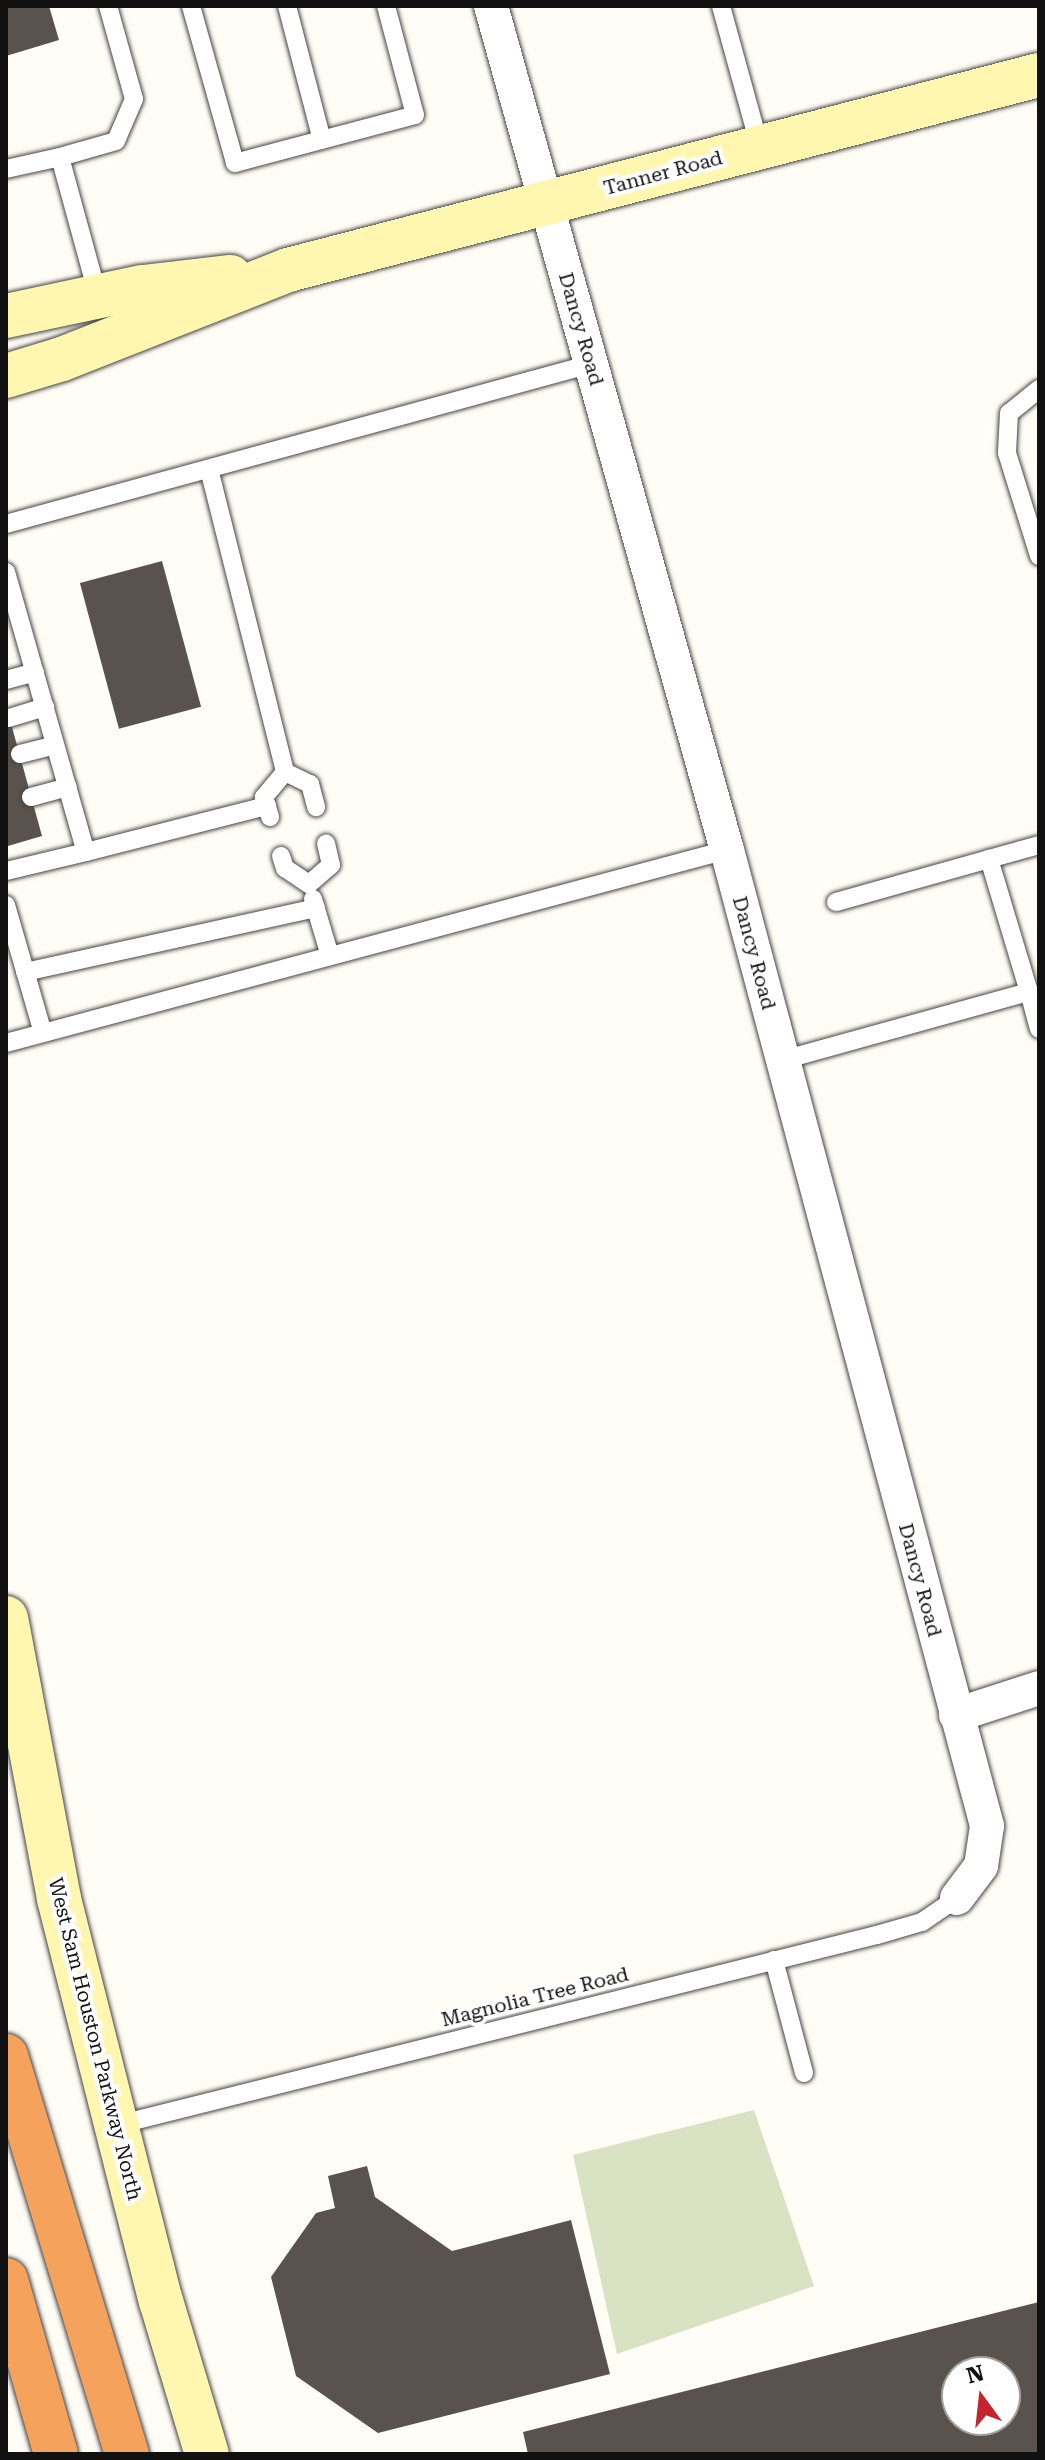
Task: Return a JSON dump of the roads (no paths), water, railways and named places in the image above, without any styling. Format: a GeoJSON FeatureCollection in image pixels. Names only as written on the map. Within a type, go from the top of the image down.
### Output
{"type":"FeatureCollection","features":[{"type":"Feature","properties":{"kind":"highway"},"geometry":{"type":"LineString","coordinates":[[6,2056],[127,2454]]}},
{"type":"Feature","properties":{"kind":"highway"},"geometry":{"type":"LineString","coordinates":[[6,2280],[56,2454]]}},
{"type":"Feature","properties":{"kind":"main road","name":"Tanner Road"},"geometry":{"type":"LineString","coordinates":[[6,316],[79,300],[288,270],[1039,75]]}},
{"type":"Feature","properties":{"kind":"main road","name":"Tanner Road"},"geometry":{"type":"LineString","coordinates":[[6,376],[62,359],[288,270]]}},
{"type":"Feature","properties":{"kind":"main road"},"geometry":{"type":"LineString","coordinates":[[6,307],[79,300]]}},
{"type":"Feature","properties":{"kind":"main road"},"geometry":{"type":"LineString","coordinates":[[6,385],[62,359]]}},
{"type":"Feature","properties":{"kind":"main road","name":"West Sam Houston Parkway North"},"geometry":{"type":"LineString","coordinates":[[6,1618],[59,1899],[207,2454]]}},
{"type":"Feature","properties":{"kind":"street","name":"Dancy Road"},"geometry":{"type":"LineString","coordinates":[[491,6],[727,850],[987,1826],[981,1866],[957,1898]]}},
{"type":"Feature","properties":{"kind":"street"},"geometry":{"type":"LineString","coordinates":[[956,1715],[1039,1688]]}},
{"type":"Feature","properties":{"kind":"lane"},"geometry":{"type":"LineString","coordinates":[[6,169],[116,141],[134,99],[108,6]]}},
{"type":"Feature","properties":{"kind":"lane"},"geometry":{"type":"LineString","coordinates":[[191,6],[235,163],[415,115],[386,6]]}},
{"type":"Feature","properties":{"kind":"lane"},"geometry":{"type":"LineString","coordinates":[[287,6],[322,140]]}},
{"type":"Feature","properties":{"kind":"lane"},"geometry":{"type":"LineString","coordinates":[[721,6],[760,148]]}},
{"type":"Feature","properties":{"kind":"lane"},"geometry":{"type":"LineString","coordinates":[[60,157],[79,300]]}},
{"type":"Feature","properties":{"kind":"lane"},"geometry":{"type":"LineString","coordinates":[[6,524],[591,364]]}},
{"type":"Feature","properties":{"kind":"lane"},"geometry":{"type":"LineString","coordinates":[[1039,389],[1009,413],[1007,453],[1039,556]]}},
{"type":"Feature","properties":{"kind":"lane"},"geometry":{"type":"LineString","coordinates":[[209,469],[285,772]]}},
{"type":"Feature","properties":{"kind":"lane"},"geometry":{"type":"LineString","coordinates":[[6,572],[10,602],[25,638],[86,852]]}},
{"type":"Feature","properties":{"kind":"lane"},"geometry":{"type":"LineString","coordinates":[[6,642],[25,638]]}},
{"type":"Feature","properties":{"kind":"lane"},"geometry":{"type":"LineString","coordinates":[[6,680],[35,672]]}},
{"type":"Feature","properties":{"kind":"lane"},"geometry":{"type":"LineString","coordinates":[[9,718],[45,707]]}},
{"type":"Feature","properties":{"kind":"lane"},"geometry":{"type":"LineString","coordinates":[[20,754],[55,745]]}},
{"type":"Feature","properties":{"kind":"lane"},"geometry":{"type":"LineString","coordinates":[[285,772],[310,784],[316,807]]}},
{"type":"Feature","properties":{"kind":"lane"},"geometry":{"type":"LineString","coordinates":[[6,871],[268,811],[264,797],[285,772]]}},
{"type":"Feature","properties":{"kind":"lane"},"geometry":{"type":"LineString","coordinates":[[31,797],[68,787]]}},
{"type":"Feature","properties":{"kind":"lane"},"geometry":{"type":"LineString","coordinates":[[309,884],[331,865],[326,844]]}},
{"type":"Feature","properties":{"kind":"lane"},"geometry":{"type":"LineString","coordinates":[[836,902],[1039,845]]}},
{"type":"Feature","properties":{"kind":"lane"},"geometry":{"type":"LineString","coordinates":[[6,1043],[727,850]]}},
{"type":"Feature","properties":{"kind":"lane"},"geometry":{"type":"LineString","coordinates":[[281,856],[285,868],[309,884],[330,956]]}},
{"type":"Feature","properties":{"kind":"lane"},"geometry":{"type":"LineString","coordinates":[[989,859],[1039,1029]]}},
{"type":"Feature","properties":{"kind":"lane"},"geometry":{"type":"LineString","coordinates":[[6,905],[43,1033]]}},
{"type":"Feature","properties":{"kind":"lane"},"geometry":{"type":"LineString","coordinates":[[25,972],[316,908]]}},
{"type":"Feature","properties":{"kind":"lane"},"geometry":{"type":"LineString","coordinates":[[783,1060],[1029,992]]}},
{"type":"Feature","properties":{"kind":"lane","name":"Magnolia Tree Road"},"geometry":{"type":"LineString","coordinates":[[117,2125],[922,1922],[957,1898]]}},
{"type":"Feature","properties":{"kind":"lane"},"geometry":{"type":"LineString","coordinates":[[774,1960],[804,2073]]}}]}
